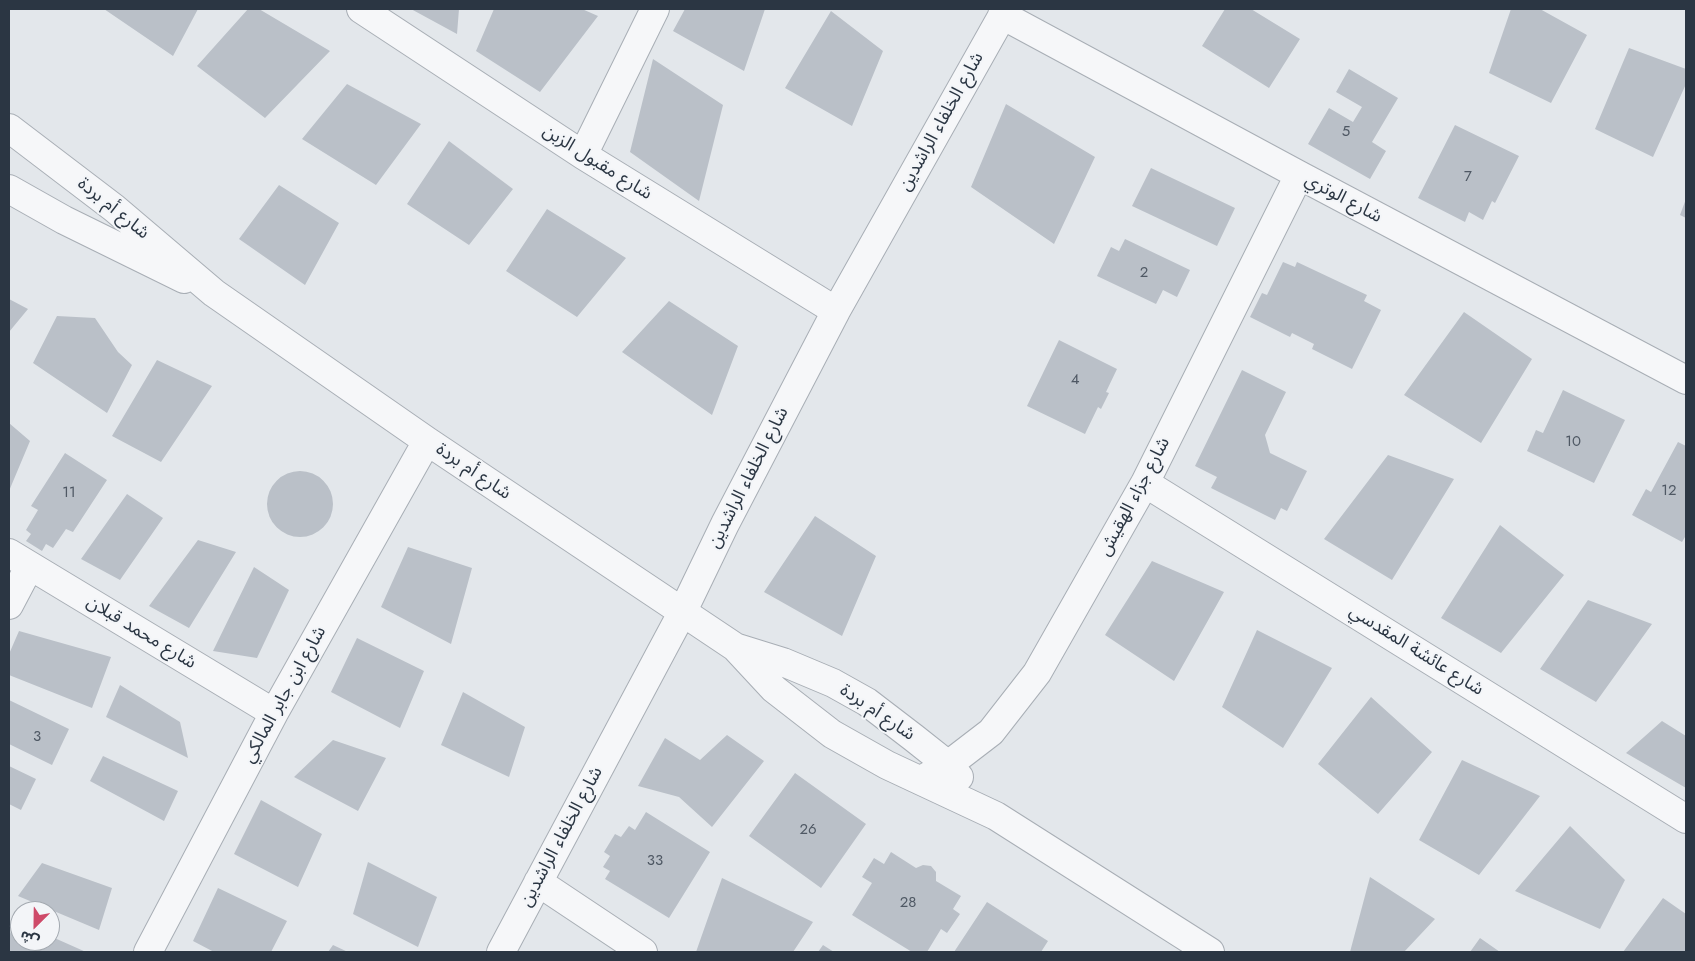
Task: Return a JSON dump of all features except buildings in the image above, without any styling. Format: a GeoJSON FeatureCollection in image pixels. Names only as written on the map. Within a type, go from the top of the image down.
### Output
{"type":"FeatureCollection","features":[{"type":"Feature","properties":{"kind":"street","name":"شارع مقبول الزبن"},"geometry":{"type":"LineString","coordinates":[[362,9],[582,155],[836,311]]}},
{"type":"Feature","properties":{"kind":"street"},"geometry":{"type":"LineString","coordinates":[[582,155],[655,9]]}},
{"type":"Feature","properties":{"kind":"street","name":"شارع الوتري"},"geometry":{"type":"LineString","coordinates":[[1004,12],[1298,175],[1686,380]]}},
{"type":"Feature","properties":{"kind":"street","name":"شارع الخلفاء الراشدين"},"geometry":{"type":"LineString","coordinates":[[501,952],[683,611],[725,524],[836,311],[1004,12]]}},
{"type":"Feature","properties":{"kind":"street","name":"شارع أم بردة"},"geometry":{"type":"LineString","coordinates":[[9,128],[114,208],[214,294],[427,441],[735,647],[774,689],[832,734],[887,764],[996,816],[1210,952]]}},
{"type":"Feature","properties":{"kind":"street","name":"شارع جزاء الهقيش"},"geometry":{"type":"LineString","coordinates":[[921,780],[948,765],[991,732],[1037,673],[1145,483],[1298,175]]}},
{"type":"Feature","properties":{"kind":"street","name":"شارع أم بردة"},"geometry":{"type":"LineString","coordinates":[[9,189],[73,224],[214,294]]}},
{"type":"Feature","properties":{"kind":"street","name":"شارع ابن جابر المالكي"},"geometry":{"type":"LineString","coordinates":[[148,952],[274,713],[427,441]]}},
{"type":"Feature","properties":{"kind":"street","name":"شارع عائشة المقدسي"},"geometry":{"type":"LineString","coordinates":[[1145,483],[1686,819]]}},
{"type":"Feature","properties":{"kind":"street"},"geometry":{"type":"LineString","coordinates":[[9,605],[19,560]]}},
{"type":"Feature","properties":{"kind":"street","name":"شارع محمد قبلان"},"geometry":{"type":"LineString","coordinates":[[19,560],[274,713]]}},
{"type":"Feature","properties":{"kind":"street","name":"شارع أم بردة"},"geometry":{"type":"LineString","coordinates":[[735,647],[783,662],[833,683],[868,702],[948,765],[996,816]]}},
{"type":"Feature","properties":{"kind":"street"},"geometry":{"type":"LineString","coordinates":[[538,882],[643,952]]}}]}
